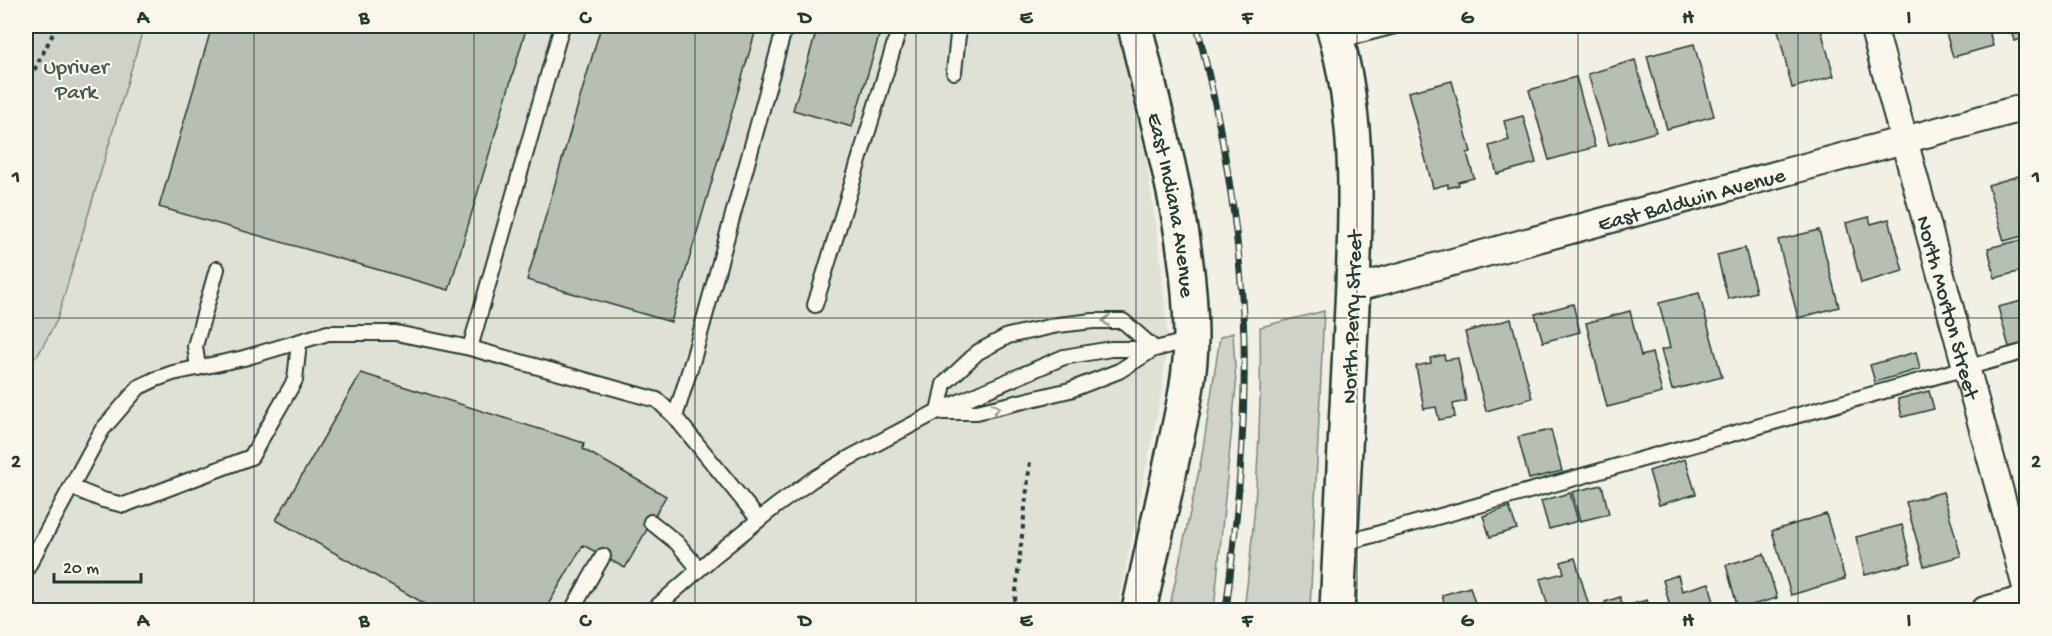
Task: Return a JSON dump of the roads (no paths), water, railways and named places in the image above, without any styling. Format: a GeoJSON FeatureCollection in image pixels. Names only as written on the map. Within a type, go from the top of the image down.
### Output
{"type":"FeatureCollection","features":[{"type":"Feature","properties":{"kind":"street","name":"East Indiana Avenue"},"geometry":{"type":"LineString","coordinates":[[1135,26],[1183,241],[1190,299],[1191,340],[1186,387],[1139,610]]}},
{"type":"Feature","properties":{"kind":"street","name":"North Morton Street"},"geometry":{"type":"LineString","coordinates":[[1873,26],[2026,587]]}},
{"type":"Feature","properties":{"kind":"street","name":"North Perry Street"},"geometry":{"type":"LineString","coordinates":[[1335,33],[1347,86],[1354,154],[1353,289],[1337,610]]}},
{"type":"Feature","properties":{"kind":"street","name":"East Baldwin Avenue"},"geometry":{"type":"LineString","coordinates":[[1353,289],[2026,107]]}},
{"type":"Feature","properties":{"kind":"street"},"geometry":{"type":"LineString","coordinates":[[1985,610],[2026,599]]}},
{"type":"Feature","properties":{"kind":"lane"},"geometry":{"type":"LineString","coordinates":[[470,348],[562,26]]}},
{"type":"Feature","properties":{"kind":"lane"},"geometry":{"type":"LineString","coordinates":[[675,417],[785,26]]}},
{"type":"Feature","properties":{"kind":"lane"},"geometry":{"type":"LineString","coordinates":[[815,305],[900,26]]}},
{"type":"Feature","properties":{"kind":"lane"},"geometry":{"type":"LineString","coordinates":[[954,72],[959,26]]}},
{"type":"Feature","properties":{"kind":"lane"},"geometry":{"type":"LineString","coordinates":[[1335,33],[1395,26]]}},
{"type":"Feature","properties":{"kind":"lane"},"geometry":{"type":"LineString","coordinates":[[198,368],[195,346],[217,268]]}},
{"type":"Feature","properties":{"kind":"lane"},"geometry":{"type":"LineString","coordinates":[[938,411],[944,384],[978,352],[1008,336],[1058,325],[1093,321],[1123,321],[1155,349]]}},
{"type":"Feature","properties":{"kind":"lane"},"geometry":{"type":"LineString","coordinates":[[26,570],[102,430],[139,387],[156,379],[298,343],[328,333],[396,333],[470,348],[657,400],[675,417],[759,520]]}},
{"type":"Feature","properties":{"kind":"lane"},"geometry":{"type":"LineString","coordinates":[[653,610],[759,520],[813,480],[938,411],[1064,357],[1111,349],[1155,349],[1191,340]]}},
{"type":"Feature","properties":{"kind":"lane"},"geometry":{"type":"LineString","coordinates":[[68,492],[124,505],[251,457],[295,380],[298,343]]}},
{"type":"Feature","properties":{"kind":"lane"},"geometry":{"type":"LineString","coordinates":[[938,411],[977,412],[1071,390],[1119,371],[1155,349]]}},
{"type":"Feature","properties":{"kind":"lane"},"geometry":{"type":"LineString","coordinates":[[1341,544],[2026,351]]}},
{"type":"Feature","properties":{"kind":"lane"},"geometry":{"type":"LineString","coordinates":[[651,522],[677,543],[699,569]]}},
{"type":"Feature","properties":{"kind":"lane"},"geometry":{"type":"LineString","coordinates":[[572,610],[603,556]]}},
{"type":"Feature","properties":{"kind":"railway"},"geometry":{"type":"LineString","coordinates":[[1197,26],[1223,142],[1235,220],[1244,339],[1242,441],[1226,610]]}},
{"type":"Feature","properties":{"kind":"park label","name":"Upriver Park"},"geometry":{"type":"Point","coordinates":[76,78]}}]}
